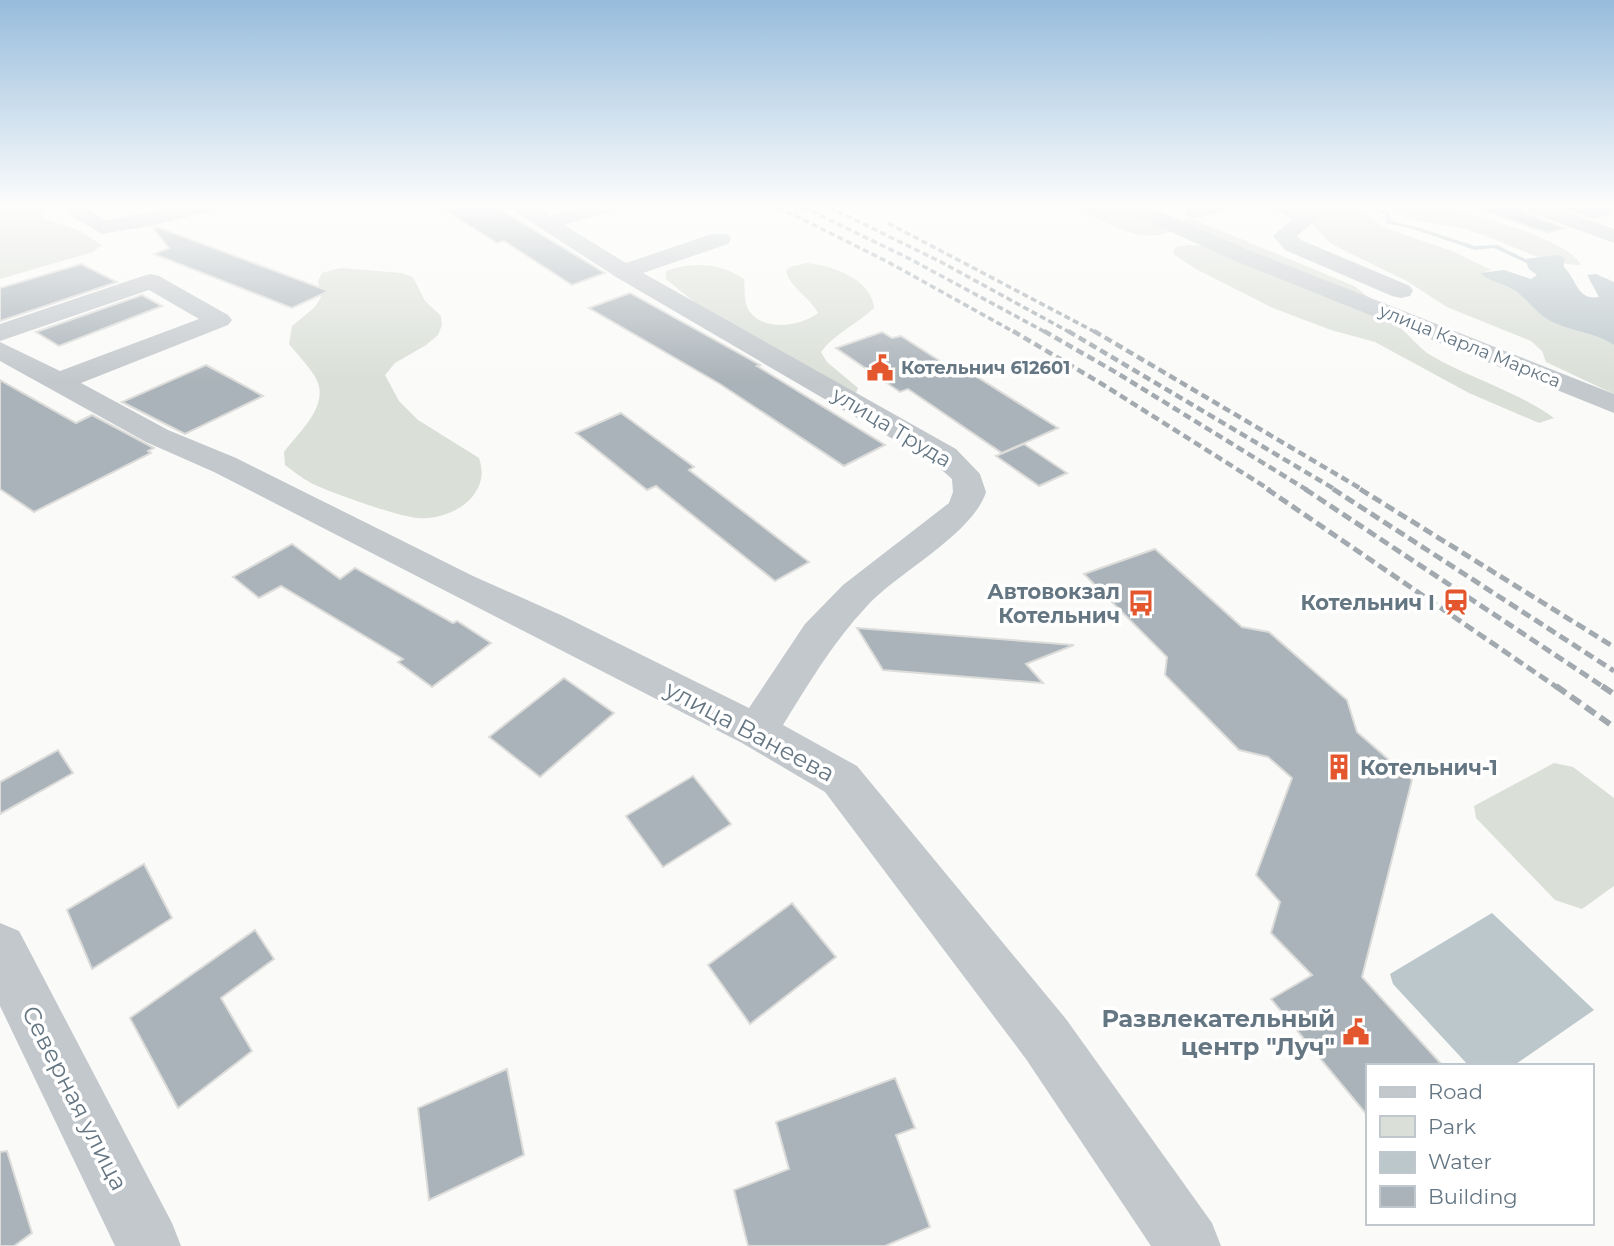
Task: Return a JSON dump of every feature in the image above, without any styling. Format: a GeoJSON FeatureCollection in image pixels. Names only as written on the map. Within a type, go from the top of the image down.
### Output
{"type":"FeatureCollection","features":[{"type":"Feature","properties":{"kind":"street","name":"улица Труда"},"geometry":{"type":"LineString","coordinates":[[613,265],[945,456],[965,474],[970,483],[971,492],[962,509],[856,594],[819,634],[757,731]]}},
{"type":"Feature","properties":{"kind":"street"},"geometry":{"type":"LineString","coordinates":[[624,272],[644,265]]}},
{"type":"Feature","properties":{"kind":"street","name":"улица Карла Маркса"},"geometry":{"type":"LineString","coordinates":[[1267,265],[1614,404]]}},
{"type":"Feature","properties":{"kind":"street"},"geometry":{"type":"LineString","coordinates":[[1339,265],[1423,302],[1500,357]]}},
{"type":"Feature","properties":{"kind":"street"},"geometry":{"type":"LineString","coordinates":[[0,333],[151,281],[219,320],[58,382]]}},
{"type":"Feature","properties":{"kind":"street","name":"улица Ванеева"},"geometry":{"type":"LineString","coordinates":[[0,350],[157,436],[251,479],[460,585],[549,626],[757,731],[841,779],[1046,1039],[1189,1246]]}},
{"type":"Feature","properties":{"kind":"street","name":"Северная улица"},"geometry":{"type":"LineString","coordinates":[[0,949],[149,1246]]}},
{"type":"Feature","properties":{"kind":"green space"},"geometry":{"type":"Polygon","coordinates":[[[0,265],[48,265],[0,279],[0,265]]]}},
{"type":"Feature","properties":{"kind":"green space"},"geometry":{"type":"Polygon","coordinates":[[[707,265],[726,270],[744,279],[746,304],[753,315],[761,321],[781,325],[801,322],[818,313],[788,277],[786,271],[790,267],[818,265],[849,275],[866,289],[871,298],[874,308],[832,340],[821,352],[827,362],[858,388],[856,393],[710,315],[666,279],[666,271],[686,266],[707,265]]]}},
{"type":"Feature","properties":{"kind":"green space"},"geometry":{"type":"Polygon","coordinates":[[[1190,265],[1251,265],[1395,324],[1432,356],[1525,400],[1554,418],[1539,423],[1469,393],[1375,342],[1331,330],[1273,308],[1190,265]]]}},
{"type":"Feature","properties":{"kind":"green space"},"geometry":{"type":"Polygon","coordinates":[[[1285,265],[1304,265],[1354,286],[1371,299],[1285,265]]]}},
{"type":"Feature","properties":{"kind":"green space"},"geometry":{"type":"Polygon","coordinates":[[[1374,265],[1481,265],[1491,270],[1481,273],[1514,290],[1552,322],[1599,337],[1614,345],[1614,394],[1546,362],[1542,351],[1531,341],[1447,307],[1405,280],[1374,265]]]}},
{"type":"Feature","properties":{"kind":"green space"},"geometry":{"type":"Polygon","coordinates":[[[341,268],[401,273],[413,277],[425,301],[441,316],[442,325],[438,335],[395,363],[385,375],[399,401],[418,420],[479,458],[482,474],[478,488],[467,502],[455,510],[440,516],[409,517],[320,487],[285,465],[284,452],[306,426],[320,396],[314,375],[289,344],[292,326],[315,307],[321,297],[318,281],[322,273],[341,268]]]}},
{"type":"Feature","properties":{"kind":"green space"},"geometry":{"type":"Polygon","coordinates":[[[1554,763],[1573,767],[1614,798],[1614,886],[1582,909],[1555,900],[1476,818],[1474,806],[1554,763]]]}},
{"type":"Feature","properties":{"kind":"water"},"geometry":{"type":"Polygon","coordinates":[[[1527,265],[1564,265],[1580,291],[1593,297],[1599,297],[1587,275],[1596,274],[1614,282],[1614,345],[1599,337],[1552,322],[1514,290],[1480,273],[1504,270],[1531,279],[1537,275],[1527,265]]]}},
{"type":"Feature","properties":{"kind":"water"},"geometry":{"type":"Polygon","coordinates":[[[1492,913],[1594,1010],[1516,1064],[1467,1064],[1393,984],[1390,974],[1492,913]]]}},
{"type":"Feature","properties":{"kind":"building"},"geometry":{"type":"Polygon","coordinates":[[[77,265],[83,265],[117,282],[0,321],[0,288],[77,265]]]}},
{"type":"Feature","properties":{"kind":"building"},"geometry":{"type":"Polygon","coordinates":[[[182,265],[260,265],[329,291],[292,308],[182,265]]]}},
{"type":"Feature","properties":{"kind":"building"},"geometry":{"type":"Polygon","coordinates":[[[541,265],[592,265],[605,273],[572,285],[541,265]]]}},
{"type":"Feature","properties":{"kind":"building"},"geometry":{"type":"Polygon","coordinates":[[[630,293],[760,365],[757,366],[885,445],[844,466],[720,384],[589,308],[630,293]]]}},
{"type":"Feature","properties":{"kind":"building"},"geometry":{"type":"Polygon","coordinates":[[[142,295],[162,306],[59,346],[36,332],[142,295]]]}},
{"type":"Feature","properties":{"kind":"building"},"geometry":{"type":"Polygon","coordinates":[[[882,332],[892,338],[901,336],[951,368],[958,365],[1058,428],[1002,453],[908,389],[900,392],[836,348],[882,332]]]}},
{"type":"Feature","properties":{"kind":"building"},"geometry":{"type":"Polygon","coordinates":[[[206,365],[263,396],[185,434],[122,402],[206,365]]]}},
{"type":"Feature","properties":{"kind":"building"},"geometry":{"type":"Polygon","coordinates":[[[0,380],[76,423],[92,415],[154,448],[148,451],[151,453],[34,512],[0,489],[0,380]]]}},
{"type":"Feature","properties":{"kind":"building"},"geometry":{"type":"Polygon","coordinates":[[[621,413],[694,467],[689,470],[809,562],[775,581],[656,486],[647,490],[576,433],[621,413]]]}},
{"type":"Feature","properties":{"kind":"building"},"geometry":{"type":"Polygon","coordinates":[[[1024,444],[1067,473],[1039,486],[996,456],[1024,444]]]}},
{"type":"Feature","properties":{"kind":"building"},"geometry":{"type":"Polygon","coordinates":[[[292,544],[340,579],[355,568],[453,623],[457,621],[491,643],[432,687],[398,662],[403,659],[281,586],[259,598],[233,577],[292,544]]]}},
{"type":"Feature","properties":{"kind":"building","name":"Котельнич-1"},"geometry":{"type":"Polygon","coordinates":[[[1155,549],[1242,627],[1269,632],[1347,700],[1357,732],[1412,780],[1362,977],[1441,1064],[1366,1064],[1366,1114],[1271,999],[1312,975],[1271,933],[1280,902],[1256,875],[1292,778],[1268,757],[1239,750],[1165,675],[1167,657],[1084,574],[1155,549]]]}},
{"type":"Feature","properties":{"kind":"building"},"geometry":{"type":"Polygon","coordinates":[[[857,628],[1074,645],[1026,664],[1043,683],[883,670],[857,628]]]}},
{"type":"Feature","properties":{"kind":"building"},"geometry":{"type":"Polygon","coordinates":[[[564,678],[614,713],[540,777],[489,737],[564,678]]]}},
{"type":"Feature","properties":{"kind":"building"},"geometry":{"type":"Polygon","coordinates":[[[58,750],[73,773],[0,814],[0,782],[58,750]]]}},
{"type":"Feature","properties":{"kind":"building"},"geometry":{"type":"Polygon","coordinates":[[[693,776],[731,824],[663,867],[626,816],[693,776]]]}},
{"type":"Feature","properties":{"kind":"building"},"geometry":{"type":"Polygon","coordinates":[[[144,864],[172,918],[92,969],[67,910],[144,864]]]}},
{"type":"Feature","properties":{"kind":"building"},"geometry":{"type":"Polygon","coordinates":[[[792,903],[836,957],[750,1024],[708,965],[792,903]]]}},
{"type":"Feature","properties":{"kind":"building"},"geometry":{"type":"Polygon","coordinates":[[[255,930],[274,959],[221,998],[252,1051],[178,1108],[130,1018],[255,930]]]}},
{"type":"Feature","properties":{"kind":"building"},"geometry":{"type":"Polygon","coordinates":[[[507,1069],[524,1155],[429,1200],[418,1108],[507,1069]]]}},
{"type":"Feature","properties":{"kind":"building"},"geometry":{"type":"Polygon","coordinates":[[[895,1078],[915,1128],[896,1135],[930,1227],[885,1246],[748,1246],[734,1190],[789,1169],[776,1122],[895,1078]]]}},
{"type":"Feature","properties":{"kind":"building"},"geometry":{"type":"Polygon","coordinates":[[[7,1151],[32,1233],[14,1246],[0,1246],[0,1152],[7,1151]]]}},
{"type":"Feature","properties":{"kind":"railway"},"geometry":{"type":"LineString","coordinates":[[894,265],[1016,333]]}},
{"type":"Feature","properties":{"kind":"railway"},"geometry":{"type":"LineString","coordinates":[[921,265],[1047,333]]}},
{"type":"Feature","properties":{"kind":"railway"},"geometry":{"type":"LineString","coordinates":[[947,265],[1071,333]]}},
{"type":"Feature","properties":{"kind":"railway"},"geometry":{"type":"LineString","coordinates":[[968,265],[1097,333]]}},
{"type":"Feature","properties":{"kind":"railway"},"geometry":{"type":"LineString","coordinates":[[1013,331],[1270,490]]}},
{"type":"Feature","properties":{"kind":"railway"},"geometry":{"type":"LineString","coordinates":[[1044,331],[1307,490]]}},
{"type":"Feature","properties":{"kind":"railway"},"geometry":{"type":"LineString","coordinates":[[1068,331],[1336,490]]}},
{"type":"Feature","properties":{"kind":"railway"},"geometry":{"type":"LineString","coordinates":[[1094,331],[1363,490]]}},
{"type":"Feature","properties":{"kind":"railway"},"geometry":{"type":"LineString","coordinates":[[1267,489],[1558,688]]}},
{"type":"Feature","properties":{"kind":"railway"},"geometry":{"type":"LineString","coordinates":[[1305,489],[1605,688]]}},
{"type":"Feature","properties":{"kind":"railway"},"geometry":{"type":"LineString","coordinates":[[1333,489],[1614,671]]}},
{"type":"Feature","properties":{"kind":"railway"},"geometry":{"type":"LineString","coordinates":[[1360,489],[1614,647]]}},
{"type":"Feature","properties":{"kind":"railway"},"geometry":{"type":"LineString","coordinates":[[1556,686],[1614,727]]}},
{"type":"Feature","properties":{"kind":"railway"},"geometry":{"type":"LineString","coordinates":[[1605,688],[1614,694]]}},
{"type":"Feature","properties":{"kind":"place","name":"Котельнич 612601"},"geometry":{"type":"Point","coordinates":[880,368]}},
{"type":"Feature","properties":{"kind":"place","name":"Котельнич I"},"geometry":{"type":"Point","coordinates":[1456,602]}},
{"type":"Feature","properties":{"kind":"place","name":"Автовокзал Котельнич"},"geometry":{"type":"Point","coordinates":[1141,603]}},
{"type":"Feature","properties":{"kind":"place","name":"Котельнич-1"},"geometry":{"type":"Point","coordinates":[1339,767]}},
{"type":"Feature","properties":{"kind":"place","name":"Развлекательный центр \"Луч\""},"geometry":{"type":"Point","coordinates":[1356,1032]}}]}
